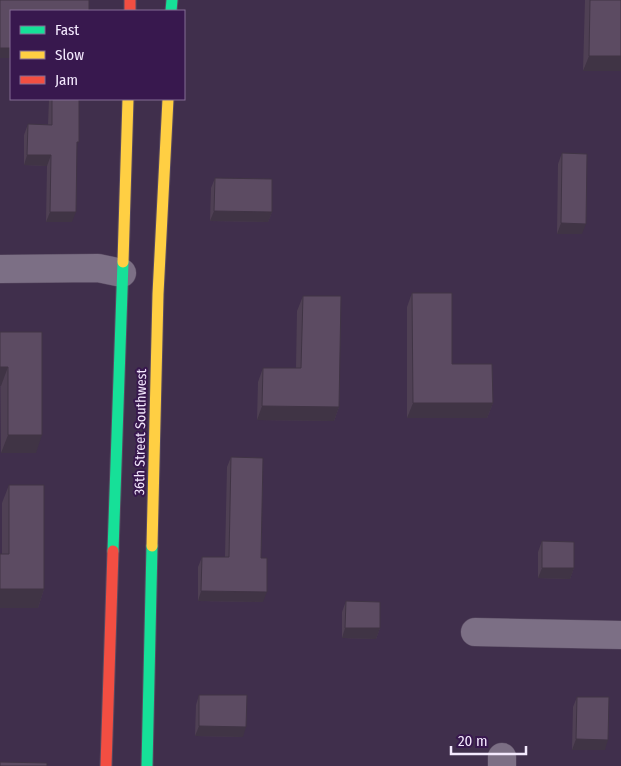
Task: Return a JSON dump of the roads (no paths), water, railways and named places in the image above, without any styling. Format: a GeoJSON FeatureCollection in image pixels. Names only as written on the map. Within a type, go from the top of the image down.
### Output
{"type":"FeatureCollection","features":[{"type":"Feature","properties":{"kind":"street","name":"36th Street Southwest"},"geometry":{"type":"LineString","coordinates":[[106,766],[128,100]]}},
{"type":"Feature","properties":{"kind":"street","name":"36th Street Southwest"},"geometry":{"type":"LineString","coordinates":[[147,766],[158,294],[168,100]]}},
{"type":"Feature","properties":{"kind":"street"},"geometry":{"type":"LineString","coordinates":[[0,269],[98,268],[122,273]]}},
{"type":"Feature","properties":{"kind":"street"},"geometry":{"type":"LineString","coordinates":[[475,632],[621,634]]}}]}
